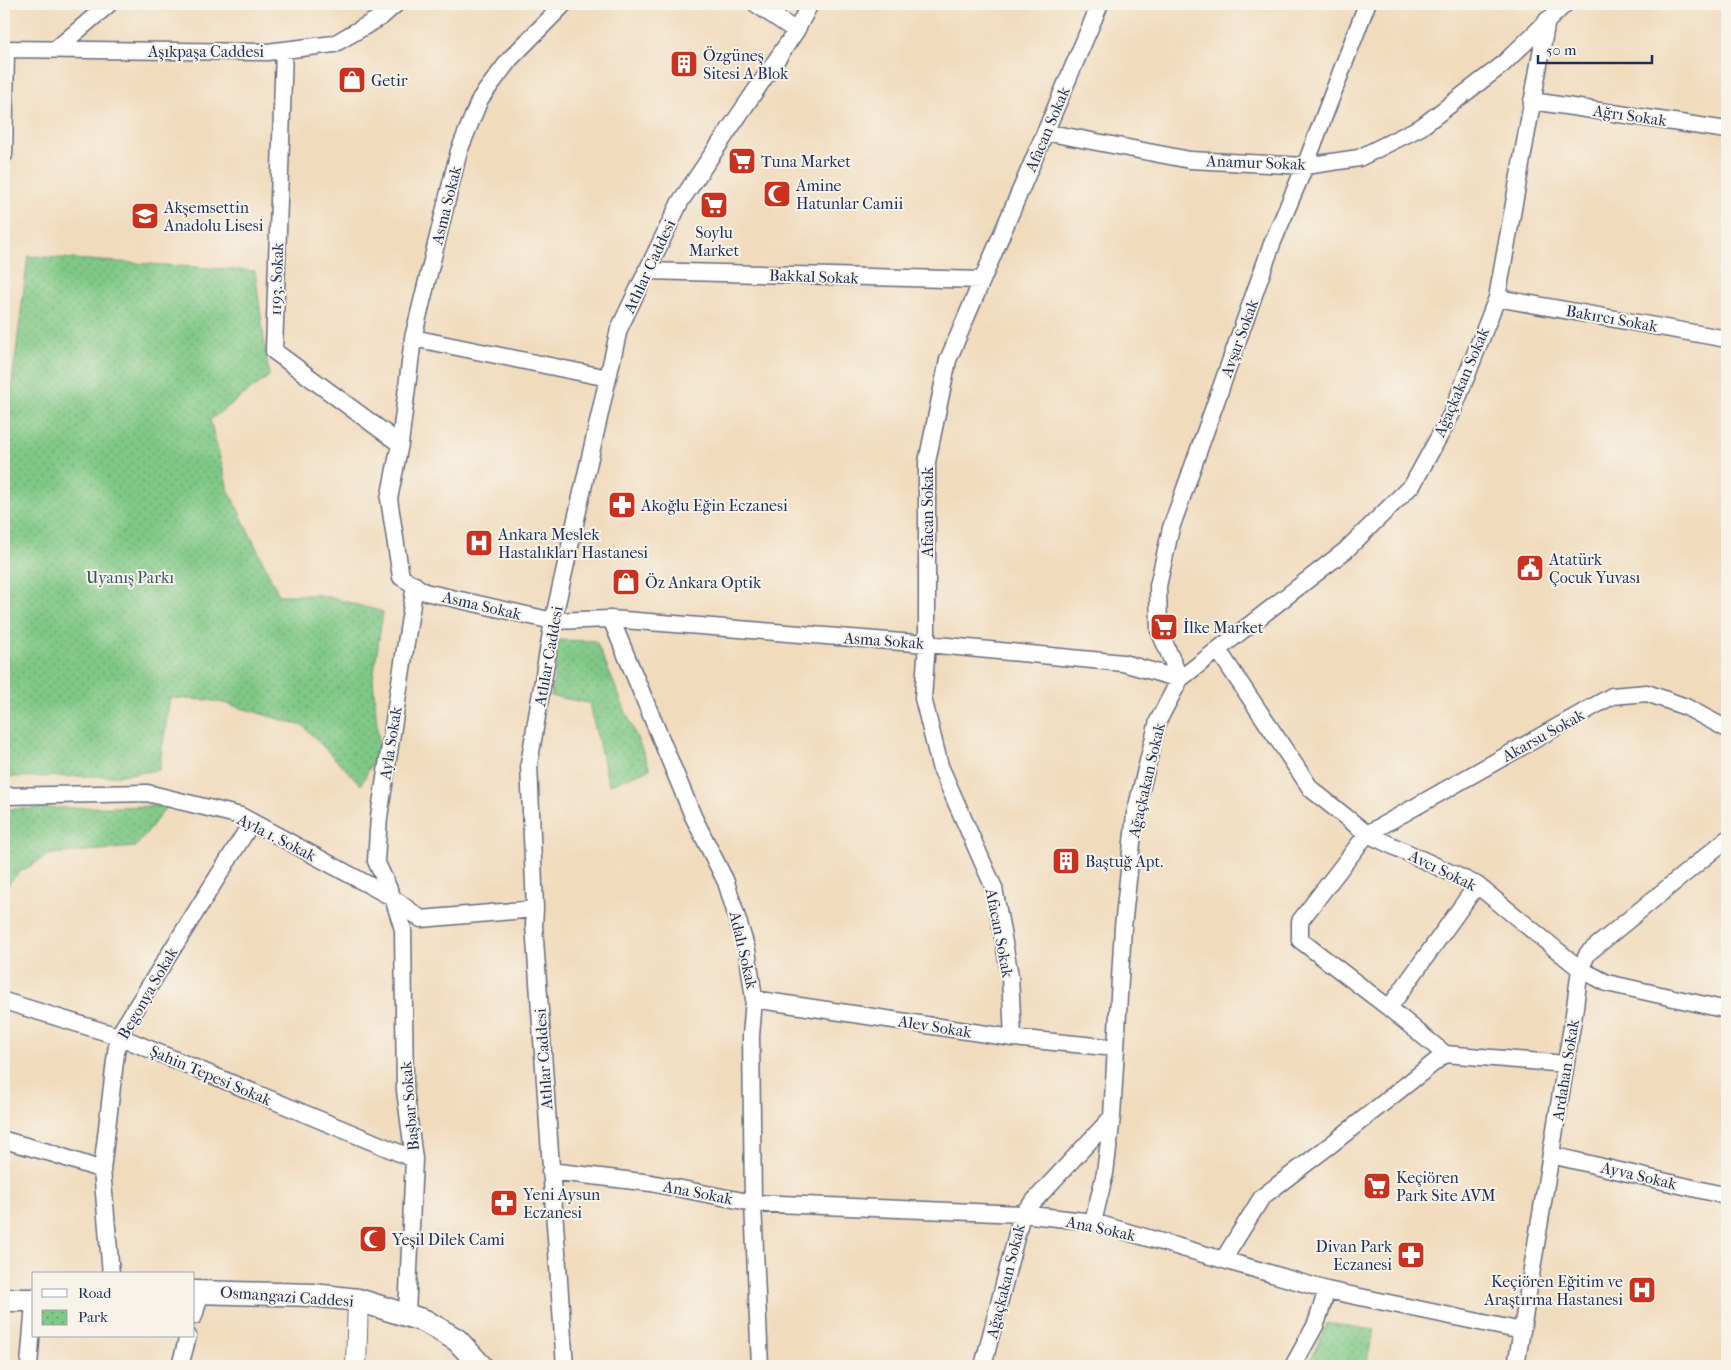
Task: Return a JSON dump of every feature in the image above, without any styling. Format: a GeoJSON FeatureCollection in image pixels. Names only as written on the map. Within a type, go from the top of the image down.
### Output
{"type":"FeatureCollection","features":[{"type":"Feature","properties":{"kind":"main road","name":"Osmangazi Caddesi"},"geometry":{"type":"LineString","coordinates":[[197,1291],[313,1295],[358,1300],[425,1321],[457,1340],[481,1366]]}},
{"type":"Feature","properties":{"kind":"main road"},"geometry":{"type":"LineString","coordinates":[[4,1300],[32,1301]]}},
{"type":"Feature","properties":{"kind":"street"},"geometry":{"type":"LineString","coordinates":[[55,50],[109,4]]}},
{"type":"Feature","properties":{"kind":"street","name":"Aşıkpaşa Caddesi"},"geometry":{"type":"LineString","coordinates":[[5,49],[267,52],[334,44],[381,17],[396,4]]}},
{"type":"Feature","properties":{"kind":"street","name":"Asma Sokak"},"geometry":{"type":"LineString","coordinates":[[564,4],[510,59],[480,100],[459,151],[413,338],[400,444],[389,499],[400,577],[425,592],[553,621],[611,619],[927,644],[1123,663],[1180,679]]}},
{"type":"Feature","properties":{"kind":"street"},"geometry":{"type":"LineString","coordinates":[[756,4],[796,31]]}},
{"type":"Feature","properties":{"kind":"street","name":"Atlılar Caddesi"},"geometry":{"type":"LineString","coordinates":[[565,1366],[534,925],[529,764],[553,621],[619,329],[680,202],[796,31],[810,4]]}},
{"type":"Feature","properties":{"kind":"street","name":"Afacan Sokak"},"geometry":{"type":"LineString","coordinates":[[1013,1038],[1010,976],[994,888],[940,766],[923,698],[927,644],[927,462],[948,360],[1100,4]]}},
{"type":"Feature","properties":{"kind":"street","name":"Avşar Sokak"},"geometry":{"type":"LineString","coordinates":[[1180,679],[1159,630],[1158,586],[1171,528],[1272,244],[1305,166],[1367,4]]}},
{"type":"Feature","properties":{"kind":"street","name":"Anamur Sokak"},"geometry":{"type":"LineString","coordinates":[[1045,132],[1190,160],[1305,166],[1360,158],[1421,127],[1502,65],[1565,4]]}},
{"type":"Feature","properties":{"kind":"street","name":"Ağaçkakan Sokak"},"geometry":{"type":"LineString","coordinates":[[983,1366],[1022,1214],[1112,1117],[1122,928],[1135,814],[1158,721],[1180,679],[1346,550],[1413,484],[1452,413],[1497,298],[1547,20]]}},
{"type":"Feature","properties":{"kind":"street"},"geometry":{"type":"LineString","coordinates":[[4,155],[5,49]]}},
{"type":"Feature","properties":{"kind":"street","name":"1193. Sokak"},"geometry":{"type":"LineString","coordinates":[[284,50],[274,350],[400,444]]}},
{"type":"Feature","properties":{"kind":"street","name":"Ağrı Sokak"},"geometry":{"type":"LineString","coordinates":[[1532,101],[1727,130]]}},
{"type":"Feature","properties":{"kind":"street","name":"Bakkal Sokak"},"geometry":{"type":"LineString","coordinates":[[646,271],[982,280]]}},
{"type":"Feature","properties":{"kind":"street","name":"Bakırcı Sokak"},"geometry":{"type":"LineString","coordinates":[[1497,298],[1727,338]]}},
{"type":"Feature","properties":{"kind":"street"},"geometry":{"type":"LineString","coordinates":[[413,338],[608,378]]}},
{"type":"Feature","properties":{"kind":"street","name":"Ayla Sokak"},"geometry":{"type":"LineString","coordinates":[[393,898],[376,861],[379,816],[415,585]]}},
{"type":"Feature","properties":{"kind":"street","name":"Adalı Sokak"},"geometry":{"type":"LineString","coordinates":[[611,619],[693,816],[726,882],[747,950],[754,999],[751,1036],[753,1203],[760,1366]]}},
{"type":"Feature","properties":{"kind":"street","name":"Avcı Sokak"},"geometry":{"type":"LineString","coordinates":[[1218,650],[1311,789],[1367,834],[1477,885],[1580,969],[1607,983],[1727,1010]]}},
{"type":"Feature","properties":{"kind":"street","name":"Akarsu Sokak"},"geometry":{"type":"LineString","coordinates":[[1367,834],[1612,696],[1647,693],[1686,707],[1727,729]]}},
{"type":"Feature","properties":{"kind":"street","name":"Ayla 1. Sokak"},"geometry":{"type":"LineString","coordinates":[[4,796],[148,793],[241,816],[393,898],[421,919],[535,909]]}},
{"type":"Feature","properties":{"kind":"street","name":"Begonya Sokak"},"geometry":{"type":"LineString","coordinates":[[111,1272],[102,1170],[118,1036],[252,822]]}},
{"type":"Feature","properties":{"kind":"street"},"geometry":{"type":"LineString","coordinates":[[1367,834],[1300,921],[1300,940],[1390,1008],[1445,1054],[1566,1064]]}},
{"type":"Feature","properties":{"kind":"street","name":"Ardahan Sokak"},"geometry":{"type":"LineString","coordinates":[[1516,1366],[1580,969],[1588,953],[1727,839]]}},
{"type":"Feature","properties":{"kind":"street"},"geometry":{"type":"LineString","coordinates":[[1390,1008],[1477,885]]}},
{"type":"Feature","properties":{"kind":"street","name":"Başbar Sokak"},"geometry":{"type":"LineString","coordinates":[[393,898],[403,929],[405,1090],[414,1159],[407,1314]]}},
{"type":"Feature","properties":{"kind":"street","name":"Alev Sokak"},"geometry":{"type":"LineString","coordinates":[[754,999],[1013,1038],[1116,1048]]}},
{"type":"Feature","properties":{"kind":"street","name":"Şahin Tepesi Sokak"},"geometry":{"type":"LineString","coordinates":[[4,1001],[118,1036],[414,1159]]}},
{"type":"Feature","properties":{"kind":"street"},"geometry":{"type":"LineString","coordinates":[[1223,1260],[1262,1197],[1445,1054]]}},
{"type":"Feature","properties":{"kind":"street"},"geometry":{"type":"LineString","coordinates":[[1093,1222],[1105,1173],[1112,1117]]}},
{"type":"Feature","properties":{"kind":"street"},"geometry":{"type":"LineString","coordinates":[[4,1140],[52,1153],[102,1170]]}},
{"type":"Feature","properties":{"kind":"street","name":"Ayva Sokak"},"geometry":{"type":"LineString","coordinates":[[1551,1154],[1727,1196]]}},
{"type":"Feature","properties":{"kind":"street","name":"Ana Sokak"},"geometry":{"type":"LineString","coordinates":[[550,1170],[651,1183],[753,1203],[1022,1214],[1093,1222],[1327,1290],[1522,1331]]}},
{"type":"Feature","properties":{"kind":"street"},"geometry":{"type":"LineString","coordinates":[[1293,1366],[1316,1324],[1327,1290]]}},
{"type":"Feature","properties":{"kind":"street"},"geometry":{"type":"LineString","coordinates":[[195,1308],[197,1291]]}},
{"type":"Feature","properties":{"kind":"street"},"geometry":{"type":"LineString","coordinates":[[356,1366],[358,1300]]}},
{"type":"Feature","properties":{"kind":"street"},"geometry":{"type":"LineString","coordinates":[[29,1366],[32,1327]]}},
{"type":"Feature","properties":{"kind":"street"},"geometry":{"type":"LineString","coordinates":[[180,1366],[187,1338]]}},
{"type":"Feature","properties":{"kind":"green space","name":"Uyanış Parkı"},"geometry":{"type":"Polygon","coordinates":[[[28,256],[255,271],[269,376],[210,420],[228,489],[279,595],[322,595],[383,612],[373,679],[379,748],[361,785],[303,726],[224,703],[170,698],[159,770],[114,776],[4,777],[4,448],[28,256]]]}},
{"type":"Feature","properties":{"kind":"green space"},"geometry":{"type":"Polygon","coordinates":[[[559,640],[596,641],[650,769],[609,785],[589,703],[551,696],[559,640]]]}},
{"type":"Feature","properties":{"kind":"green space"},"geometry":{"type":"Polygon","coordinates":[[[167,806],[136,847],[51,854],[18,873],[4,889],[4,809],[167,806]]]}},
{"type":"Feature","properties":{"kind":"green space"},"geometry":{"type":"Polygon","coordinates":[[[1327,1323],[1375,1330],[1365,1366],[1308,1366],[1327,1323]]]}},
{"type":"Feature","properties":{"kind":"place","name":"Özgüneş Sitesi A Blok"},"geometry":{"type":"Point","coordinates":[684,64]}},
{"type":"Feature","properties":{"kind":"place","name":"Getir"},"geometry":{"type":"Point","coordinates":[352,80]}},
{"type":"Feature","properties":{"kind":"place","name":"Tuna Market"},"geometry":{"type":"Point","coordinates":[742,161]}},
{"type":"Feature","properties":{"kind":"place","name":"Amine Hatunlar Camii"},"geometry":{"type":"Point","coordinates":[777,194]}},
{"type":"Feature","properties":{"kind":"place","name":"Soylu Market"},"geometry":{"type":"Point","coordinates":[714,205]}},
{"type":"Feature","properties":{"kind":"place","name":"Akşemsettin Anadolu Lisesi"},"geometry":{"type":"Point","coordinates":[145,216]}},
{"type":"Feature","properties":{"kind":"place","name":"Akoğlu Eğin Eczanesi"},"geometry":{"type":"Point","coordinates":[622,505]}},
{"type":"Feature","properties":{"kind":"place","name":"Ankara Meslek Hastalıkları Hastanesi"},"geometry":{"type":"Point","coordinates":[479,543]}},
{"type":"Feature","properties":{"kind":"place","name":"Atatürk Çocuk Yuvası"},"geometry":{"type":"Point","coordinates":[1530,568]}},
{"type":"Feature","properties":{"kind":"place","name":"Öz Ankara Optik"},"geometry":{"type":"Point","coordinates":[626,582]}},
{"type":"Feature","properties":{"kind":"place","name":"İlke Market"},"geometry":{"type":"Point","coordinates":[1164,627]}},
{"type":"Feature","properties":{"kind":"place","name":"Baştuğ Apt."},"geometry":{"type":"Point","coordinates":[1066,861]}},
{"type":"Feature","properties":{"kind":"place","name":"Keçiören Park Site AVM"},"geometry":{"type":"Point","coordinates":[1377,1186]}},
{"type":"Feature","properties":{"kind":"place","name":"Yeni Aysun Eczanesi"},"geometry":{"type":"Point","coordinates":[504,1203]}},
{"type":"Feature","properties":{"kind":"place","name":"Yeşil Dilek Cami"},"geometry":{"type":"Point","coordinates":[373,1239]}},
{"type":"Feature","properties":{"kind":"place","name":"Divan Park Eczanesi"},"geometry":{"type":"Point","coordinates":[1411,1255]}},
{"type":"Feature","properties":{"kind":"place","name":"Keçiören Eğitim ve Araştırma Hastanesi"},"geometry":{"type":"Point","coordinates":[1642,1290]}}]}
